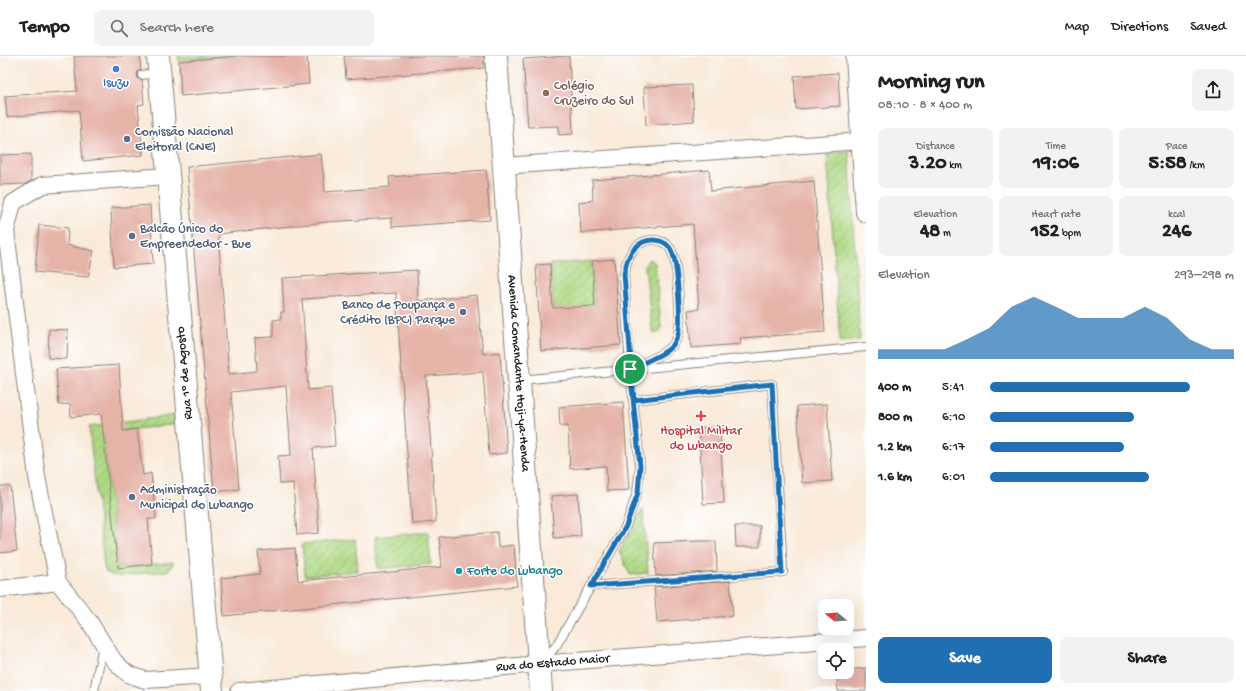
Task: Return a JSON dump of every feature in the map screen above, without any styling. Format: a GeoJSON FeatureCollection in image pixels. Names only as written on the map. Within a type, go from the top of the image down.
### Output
{"type":"FeatureCollection","features":[{"type":"Feature","properties":{"kind":"main road","name":"Avenida Comandante Hoji-ya-Henda"},"geometry":{"type":"LineString","coordinates":[[496,56],[542,691]]}},
{"type":"Feature","properties":{"kind":"main road","name":"Rua 1º de Agosto"},"geometry":{"type":"LineString","coordinates":[[153,68],[168,176],[212,684]]}},
{"type":"Feature","properties":{"kind":"street"},"geometry":{"type":"LineString","coordinates":[[856,56],[864,141],[866,212]]}},
{"type":"Feature","properties":{"kind":"street"},"geometry":{"type":"LineString","coordinates":[[503,166],[864,141]]}},
{"type":"Feature","properties":{"kind":"street"},"geometry":{"type":"LineString","coordinates":[[168,176],[42,185],[13,203],[3,232],[37,477],[58,582],[89,621],[114,661],[128,674],[145,680],[212,684]]}},
{"type":"Feature","properties":{"kind":"street"},"geometry":{"type":"LineString","coordinates":[[0,589],[58,582]]}},
{"type":"Feature","properties":{"kind":"street","name":"Rua do Estado Maior"},"geometry":{"type":"LineString","coordinates":[[239,691],[539,664],[866,638]]}},
{"type":"Feature","properties":{"kind":"lane"},"geometry":{"type":"LineString","coordinates":[[539,664],[556,646],[626,526],[638,493],[640,466],[630,369],[624,274],[628,259],[635,247],[644,241],[656,240],[667,244],[672,252],[676,273],[680,319],[678,334],[672,345],[660,354],[630,369]]}},
{"type":"Feature","properties":{"kind":"lane"},"geometry":{"type":"LineString","coordinates":[[519,380],[866,347]]}},
{"type":"Feature","properties":{"kind":"lane"},"geometry":{"type":"LineString","coordinates":[[591,586],[782,572],[772,384],[634,400]]}},
{"type":"Feature","properties":{"kind":"lane"},"geometry":{"type":"LineString","coordinates":[[94,691],[103,644]]}},
{"type":"Feature","properties":{"kind":"green space"},"geometry":{"type":"Polygon","coordinates":[[[178,56],[236,56],[179,61],[178,56]]]}},
{"type":"Feature","properties":{"kind":"green space"},"geometry":{"type":"Polygon","coordinates":[[[849,151],[860,340],[840,342],[827,153],[849,151]]]}},
{"type":"Feature","properties":{"kind":"green space"},"geometry":{"type":"Polygon","coordinates":[[[650,259],[655,263],[661,327],[660,332],[655,334],[652,330],[645,266],[650,259]]]}},
{"type":"Feature","properties":{"kind":"green space"},"geometry":{"type":"Polygon","coordinates":[[[592,261],[598,347],[577,349],[576,334],[555,336],[550,264],[592,261]]]}},
{"type":"Feature","properties":{"kind":"green space"},"geometry":{"type":"Polygon","coordinates":[[[177,415],[178,424],[103,433],[118,568],[174,562],[168,571],[119,576],[112,575],[106,572],[104,567],[89,427],[177,415]]]}},
{"type":"Feature","properties":{"kind":"green space"},"geometry":{"type":"Polygon","coordinates":[[[643,509],[648,573],[630,575],[619,551],[643,509]]]}},
{"type":"Feature","properties":{"kind":"green space"},"geometry":{"type":"Polygon","coordinates":[[[428,532],[431,564],[378,569],[375,537],[428,532]]]}},
{"type":"Feature","properties":{"kind":"green space"},"geometry":{"type":"Polygon","coordinates":[[[355,539],[358,571],[305,576],[302,544],[355,539]]]}},
{"type":"Feature","properties":{"kind":"building"},"geometry":{"type":"Polygon","coordinates":[[[74,56],[140,56],[141,70],[138,71],[137,75],[138,79],[142,80],[144,104],[138,105],[143,155],[83,161],[79,110],[7,117],[5,96],[77,91],[74,56]]]}},
{"type":"Feature","properties":{"kind":"building"},"geometry":{"type":"Polygon","coordinates":[[[236,56],[307,56],[309,84],[181,96],[179,61],[236,56]]]}},
{"type":"Feature","properties":{"kind":"building"},"geometry":{"type":"Polygon","coordinates":[[[344,56],[484,56],[484,68],[346,79],[344,56]]]}},
{"type":"Feature","properties":{"kind":"building","name":"Colégio Cruzeiro do Sul"},"geometry":{"type":"Polygon","coordinates":[[[569,56],[573,134],[559,135],[559,126],[528,127],[523,59],[569,56]]]}},
{"type":"Feature","properties":{"kind":"building"},"geometry":{"type":"Polygon","coordinates":[[[838,73],[840,106],[796,109],[794,76],[838,73]]]}},
{"type":"Feature","properties":{"kind":"building"},"geometry":{"type":"Polygon","coordinates":[[[692,85],[694,121],[646,125],[644,87],[692,85]]]}},
{"type":"Feature","properties":{"kind":"building"},"geometry":{"type":"Polygon","coordinates":[[[31,154],[31,181],[25,184],[0,185],[0,155],[31,154]]]}},
{"type":"Feature","properties":{"kind":"building"},"geometry":{"type":"Polygon","coordinates":[[[321,154],[325,192],[390,187],[389,177],[486,170],[490,220],[392,227],[392,218],[327,222],[218,234],[229,374],[257,371],[255,338],[273,337],[273,320],[281,319],[281,312],[284,312],[282,278],[417,270],[418,300],[420,301],[477,295],[483,354],[500,352],[507,453],[489,455],[483,372],[426,376],[436,522],[412,524],[396,293],[302,299],[308,390],[331,388],[335,446],[313,448],[319,533],[297,535],[293,483],[280,484],[278,456],[291,455],[286,386],[231,392],[239,489],[214,492],[187,167],[321,154]]]}},
{"type":"Feature","properties":{"kind":"building"},"geometry":{"type":"Polygon","coordinates":[[[709,170],[711,191],[814,181],[825,332],[740,338],[741,344],[691,348],[688,310],[699,309],[693,224],[581,233],[579,202],[593,200],[592,180],[709,170]]]}},
{"type":"Feature","properties":{"kind":"building","name":"Balcão Único do Empreendedor - Bue"},"geometry":{"type":"Polygon","coordinates":[[[150,205],[153,264],[114,267],[111,208],[150,205]]]}},
{"type":"Feature","properties":{"kind":"building"},"geometry":{"type":"Polygon","coordinates":[[[39,225],[68,228],[67,245],[94,251],[88,277],[35,272],[39,225]]]}},
{"type":"Feature","properties":{"kind":"building"},"geometry":{"type":"Polygon","coordinates":[[[614,259],[621,345],[541,351],[536,265],[550,264],[553,308],[595,306],[592,261],[614,259]]]}},
{"type":"Feature","properties":{"kind":"building"},"geometry":{"type":"Polygon","coordinates":[[[49,329],[68,330],[67,359],[48,358],[49,329]]]}},
{"type":"Feature","properties":{"kind":"building","name":"Administração Municipal do Lubango"},"geometry":{"type":"Polygon","coordinates":[[[119,365],[123,431],[137,429],[143,475],[151,473],[156,519],[148,519],[152,564],[118,568],[101,414],[71,417],[70,404],[59,405],[56,369],[119,365]]]}},
{"type":"Feature","properties":{"kind":"building"},"geometry":{"type":"Polygon","coordinates":[[[623,402],[629,490],[607,491],[606,466],[570,469],[568,426],[560,426],[559,407],[623,402]]]}},
{"type":"Feature","properties":{"kind":"building"},"geometry":{"type":"Polygon","coordinates":[[[827,404],[832,481],[802,483],[797,406],[827,404]]]}},
{"type":"Feature","properties":{"kind":"building"},"geometry":{"type":"Polygon","coordinates":[[[720,427],[724,503],[703,504],[699,428],[720,427]]]}},
{"type":"Feature","properties":{"kind":"building"},"geometry":{"type":"Polygon","coordinates":[[[0,486],[10,486],[17,551],[0,553],[0,486]]]}},
{"type":"Feature","properties":{"kind":"building"},"geometry":{"type":"Polygon","coordinates":[[[578,494],[581,536],[554,538],[551,496],[578,494]]]}},
{"type":"Feature","properties":{"kind":"building"},"geometry":{"type":"Polygon","coordinates":[[[735,526],[760,526],[760,547],[736,547],[735,526]]]}},
{"type":"Feature","properties":{"kind":"building","name":"Forte do Lubango"},"geometry":{"type":"Polygon","coordinates":[[[497,532],[498,547],[514,545],[517,586],[224,616],[221,578],[260,574],[258,551],[295,548],[298,581],[442,567],[439,537],[497,532]]]}},
{"type":"Feature","properties":{"kind":"building"},"geometry":{"type":"Polygon","coordinates":[[[716,541],[717,571],[656,576],[654,543],[716,541]]]}},
{"type":"Feature","properties":{"kind":"building"},"geometry":{"type":"Polygon","coordinates":[[[730,581],[733,616],[657,622],[654,587],[730,581]]]}},
{"type":"Feature","properties":{"kind":"building"},"geometry":{"type":"Polygon","coordinates":[[[866,668],[866,691],[838,691],[837,679],[854,679],[854,669],[866,668]]]}},
{"type":"Feature","properties":{"kind":"place","name":"Isuzu"},"geometry":{"type":"Point","coordinates":[116,69]}},
{"type":"Feature","properties":{"kind":"place","name":"Colégio Cruzeiro do Sul"},"geometry":{"type":"Point","coordinates":[546,93]}},
{"type":"Feature","properties":{"kind":"place","name":"Comissão Nacional Eleitoral (CNE)"},"geometry":{"type":"Point","coordinates":[127,139]}},
{"type":"Feature","properties":{"kind":"place","name":"Balcão Único do Empreendedor - Bue"},"geometry":{"type":"Point","coordinates":[132,236]}},
{"type":"Feature","properties":{"kind":"place","name":"Banco de Poupança e Crédito (BPC) Parque"},"geometry":{"type":"Point","coordinates":[463,312]}},
{"type":"Feature","properties":{"kind":"place","name":"Hospital Militar do Lubango"},"geometry":{"type":"Point","coordinates":[701,416]}},
{"type":"Feature","properties":{"kind":"place","name":"Administração Municipal do Lubango"},"geometry":{"type":"Point","coordinates":[132,497]}},
{"type":"Feature","properties":{"kind":"place","name":"Forte do Lubango"},"geometry":{"type":"Point","coordinates":[459,571]}},
{"type":"Feature","properties":{"kind":"route"},"geometry":{"type":"LineString","coordinates":[[630,369],[640,466],[638,493],[626,526],[591,586],[782,572],[772,384],[634,400],[630,369],[624,274],[628,259],[635,247],[644,241],[656,240],[667,244],[672,252],[676,273],[680,319],[678,334],[672,345],[660,354],[630,369]]}}]}
